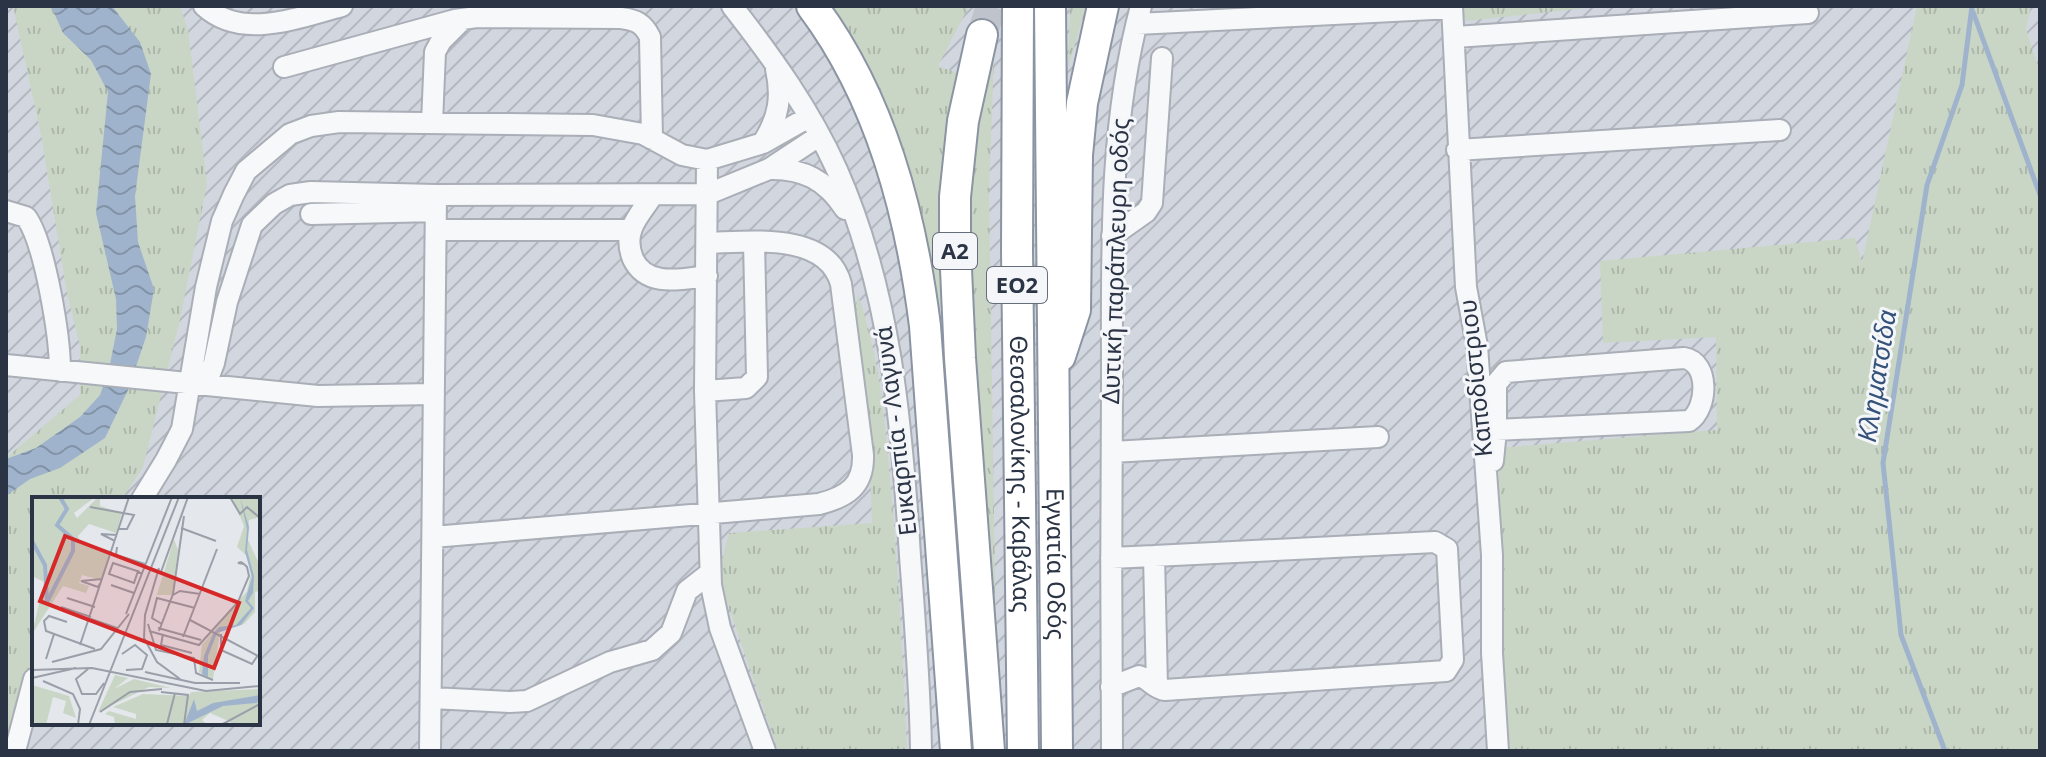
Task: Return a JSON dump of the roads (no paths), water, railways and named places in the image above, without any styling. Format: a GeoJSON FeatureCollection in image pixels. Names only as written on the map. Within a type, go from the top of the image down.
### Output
{"type":"FeatureCollection","features":[{"type":"Feature","properties":{"kind":"highway"},"geometry":{"type":"LineString","coordinates":[[812,6],[832,33],[885,145],[918,269],[925,326],[956,751]]}},
{"type":"Feature","properties":{"kind":"highway","name":"Θεσσαλονίκης - Καβάλας"},"geometry":{"type":"LineString","coordinates":[[1018,6],[1017,250],[1023,751]]}},
{"type":"Feature","properties":{"kind":"highway","name":"Θεσσαλονίκης - Καβάλας"},"geometry":{"type":"LineString","coordinates":[[1050,6],[1053,376]]}},
{"type":"Feature","properties":{"kind":"highway"},"geometry":{"type":"LineString","coordinates":[[1053,376],[1075,310],[1077,155],[1081,116],[1103,6]]}},
{"type":"Feature","properties":{"kind":"highway","name":"Α2"},"geometry":{"type":"LineString","coordinates":[[982,35],[961,134],[955,197],[955,247],[961,373],[989,751]]}},
{"type":"Feature","properties":{"kind":"highway","name":"Εγνατία Οδός"},"geometry":{"type":"LineString","coordinates":[[1053,376],[1057,751]]}},
{"type":"Feature","properties":{"kind":"street"},"geometry":{"type":"LineString","coordinates":[[204,6],[228,21],[252,24],[292,19],[342,6]]}},
{"type":"Feature","properties":{"kind":"street","name":"Ευκαρπία - Λαγυνά"},"geometry":{"type":"LineString","coordinates":[[732,6],[774,61],[809,117],[839,174],[860,231],[891,353],[901,432],[921,751]]}},
{"type":"Feature","properties":{"kind":"street"},"geometry":{"type":"LineString","coordinates":[[1139,15],[1452,7]]}},
{"type":"Feature","properties":{"kind":"street","name":"Καποδίστριου"},"geometry":{"type":"LineString","coordinates":[[1452,7],[1466,287],[1477,346],[1492,555],[1492,653],[1498,751]]}},
{"type":"Feature","properties":{"kind":"street"},"geometry":{"type":"LineString","coordinates":[[1455,37],[1808,13]]}},
{"type":"Feature","properties":{"kind":"street","name":"Δυτική παράπλευρη οδός"},"geometry":{"type":"LineString","coordinates":[[1112,751],[1112,236],[1120,113],[1139,15]]}},
{"type":"Feature","properties":{"kind":"street"},"geometry":{"type":"LineString","coordinates":[[284,67],[477,17],[636,20],[645,26],[650,37],[652,139]]}},
{"type":"Feature","properties":{"kind":"street"},"geometry":{"type":"LineString","coordinates":[[432,123],[435,52],[441,41],[463,19]]}},
{"type":"Feature","properties":{"kind":"street"},"geometry":{"type":"LineString","coordinates":[[1112,236],[1146,212],[1152,203],[1162,58]]}},
{"type":"Feature","properties":{"kind":"street"},"geometry":{"type":"LineString","coordinates":[[763,143],[779,109],[781,91],[774,61]]}},
{"type":"Feature","properties":{"kind":"street"},"geometry":{"type":"LineString","coordinates":[[197,383],[206,287],[222,221],[246,171],[290,134],[311,126],[339,122],[593,125],[643,134],[682,155],[707,160],[763,143],[809,117]]}},
{"type":"Feature","properties":{"kind":"street"},"geometry":{"type":"LineString","coordinates":[[1457,150],[1780,130]]}},
{"type":"Feature","properties":{"kind":"street"},"geometry":{"type":"LineString","coordinates":[[311,214],[436,212],[708,194],[769,169],[819,136]]}},
{"type":"Feature","properties":{"kind":"street"},"geometry":{"type":"LineString","coordinates":[[707,160],[705,391],[712,597],[720,628],[765,751]]}},
{"type":"Feature","properties":{"kind":"street"},"geometry":{"type":"LineString","coordinates":[[769,169],[799,171],[821,181],[840,201],[860,231]]}},
{"type":"Feature","properties":{"kind":"street"},"geometry":{"type":"LineString","coordinates":[[143,497],[182,429],[252,225],[274,204],[290,195],[311,192],[436,212],[631,230]]}},
{"type":"Feature","properties":{"kind":"street"},"geometry":{"type":"LineString","coordinates":[[652,196],[631,230],[629,247],[634,261],[643,272],[655,279],[707,276]]}},
{"type":"Feature","properties":{"kind":"street"},"geometry":{"type":"LineString","coordinates":[[6,211],[26,217],[37,238],[60,345],[60,371]]}},
{"type":"Feature","properties":{"kind":"street"},"geometry":{"type":"LineString","coordinates":[[430,751],[436,212]]}},
{"type":"Feature","properties":{"kind":"street"},"geometry":{"type":"LineString","coordinates":[[705,391],[746,388],[757,377],[754,242]]}},
{"type":"Feature","properties":{"kind":"street"},"geometry":{"type":"LineString","coordinates":[[433,537],[819,504],[836,500],[858,485],[863,455],[839,276],[828,261],[789,244],[707,243]]}},
{"type":"Feature","properties":{"kind":"street"},"geometry":{"type":"LineString","coordinates":[[1486,475],[1495,454],[1496,384],[1506,372],[1684,358],[1694,361],[1701,369],[1700,409],[1689,421],[1496,430]]}},
{"type":"Feature","properties":{"kind":"street"},"geometry":{"type":"LineString","coordinates":[[6,365],[318,396],[434,394]]}},
{"type":"Feature","properties":{"kind":"street"},"geometry":{"type":"LineString","coordinates":[[1112,452],[1378,437]]}},
{"type":"Feature","properties":{"kind":"street"},"geometry":{"type":"LineString","coordinates":[[1111,558],[1440,542],[1448,553],[1453,660],[1450,669],[1442,673],[1165,690],[1139,676],[1111,687]]}},
{"type":"Feature","properties":{"kind":"street"},"geometry":{"type":"LineString","coordinates":[[1154,556],[1157,687]]}},
{"type":"Feature","properties":{"kind":"street"},"geometry":{"type":"LineString","coordinates":[[432,698],[527,701],[613,660],[652,650],[671,633],[687,591],[710,573]]}},
{"type":"Feature","properties":{"kind":"street"},"geometry":{"type":"LineString","coordinates":[[15,751],[32,687]]}},
{"type":"Feature","properties":{"kind":"water"},"geometry":{"type":"Polygon","coordinates":[[[51,6],[112,6],[140,42],[151,74],[135,196],[138,242],[154,289],[146,337],[128,390],[105,438],[60,468],[30,479],[6,496],[6,459],[36,448],[80,417],[100,395],[117,329],[116,299],[96,213],[108,92],[91,60],[63,33],[51,6]]]}},
{"type":"Feature","properties":{"kind":"waterway","name":"Κληματσίδα"},"geometry":{"type":"LineString","coordinates":[[1945,751],[1901,635],[1883,463],[1927,185],[1962,85],[1972,6]]}},
{"type":"Feature","properties":{"kind":"waterway"},"geometry":{"type":"LineString","coordinates":[[1973,12],[2040,195]]}},
{"type":"Feature","properties":{"kind":"tunnel"},"geometry":{"type":"LineString","coordinates":[[982,35],[991,6]]}}]}
